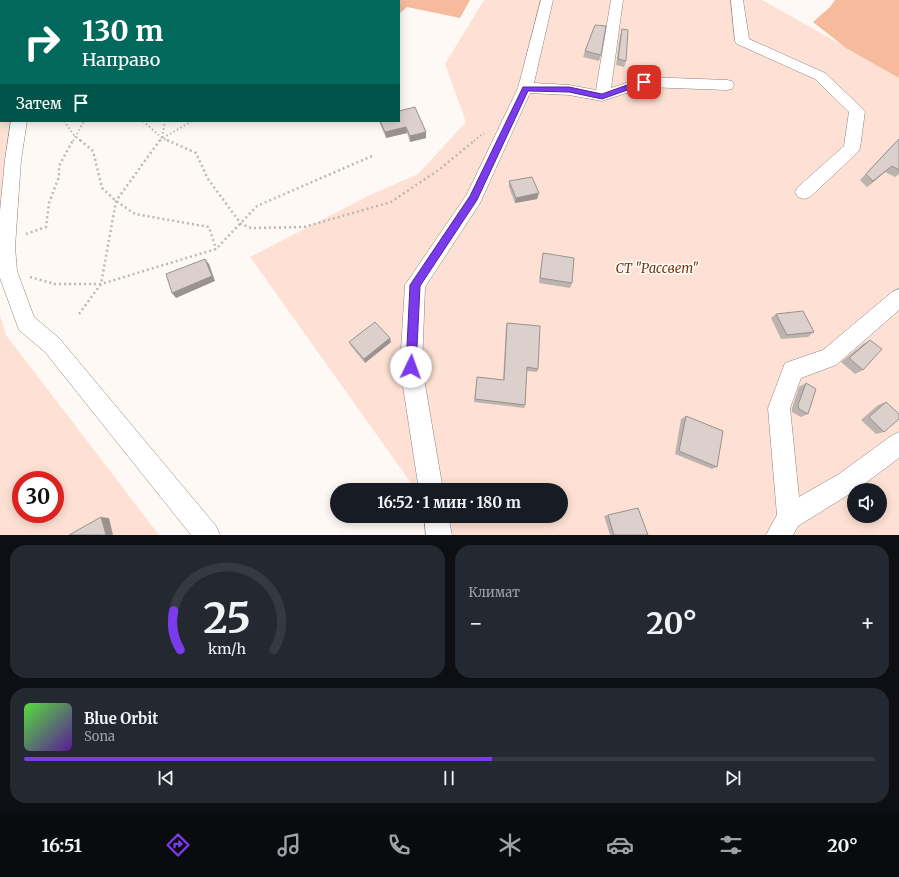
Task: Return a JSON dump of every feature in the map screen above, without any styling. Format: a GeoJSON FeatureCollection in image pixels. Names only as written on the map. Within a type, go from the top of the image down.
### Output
{"type":"FeatureCollection","features":[{"type":"Feature","properties":{"kind":"street"},"geometry":{"type":"LineString","coordinates":[[430,483],[411,367],[415,285],[474,198],[525,88],[547,0]]}},
{"type":"Feature","properties":{"kind":"street"},"geometry":{"type":"LineString","coordinates":[[602,96],[617,0]]}},
{"type":"Feature","properties":{"kind":"street"},"geometry":{"type":"LineString","coordinates":[[737,0],[742,41],[820,76],[857,111],[852,148],[804,192]]}},
{"type":"Feature","properties":{"kind":"street"},"geometry":{"type":"LineString","coordinates":[[525,88],[569,90],[602,96],[644,82],[727,85]]}},
{"type":"Feature","properties":{"kind":"street"},"geometry":{"type":"LineString","coordinates":[[19,122],[3,247],[7,271],[26,323],[52,345],[207,535]]}},
{"type":"Feature","properties":{"kind":"street"},"geometry":{"type":"LineString","coordinates":[[784,526],[779,408],[793,370],[830,358],[899,298]]}},
{"type":"Feature","properties":{"kind":"street"},"geometry":{"type":"LineString","coordinates":[[784,526],[899,444]]}},
{"type":"Feature","properties":{"kind":"street"},"geometry":{"type":"LineString","coordinates":[[437,523],[439,535]]}},
{"type":"Feature","properties":{"kind":"path"},"geometry":{"type":"LineString","coordinates":[[65,122],[74,135],[93,151],[102,188],[116,201],[135,214],[209,227],[216,249]]}},
{"type":"Feature","properties":{"kind":"path"},"geometry":{"type":"LineString","coordinates":[[3,247],[27,233],[46,226],[49,203],[59,177],[59,166],[74,135],[83,122]]}},
{"type":"Feature","properties":{"kind":"path"},"geometry":{"type":"LineString","coordinates":[[145,122],[162,138],[196,154],[208,179],[241,224],[251,228],[304,227],[391,202],[440,169],[485,132]]}},
{"type":"Feature","properties":{"kind":"path"},"geometry":{"type":"LineString","coordinates":[[162,138],[165,122]]}},
{"type":"Feature","properties":{"kind":"path"},"geometry":{"type":"LineString","coordinates":[[79,314],[101,284],[116,201],[162,138],[190,122]]}},
{"type":"Feature","properties":{"kind":"path"},"geometry":{"type":"LineString","coordinates":[[7,271],[55,284],[101,284],[163,266],[216,249],[257,206],[372,156]]}},
{"type":"Feature","properties":{"kind":"green space","name":"СТ \"Рассвет\""},"geometry":{"type":"Polygon","coordinates":[[[484,0],[762,0],[899,77],[899,535],[448,535],[439,523],[568,523],[568,483],[411,483],[250,257],[368,196],[418,174],[466,122],[445,64],[484,0]]]}},
{"type":"Feature","properties":{"kind":"green space"},"geometry":{"type":"Polygon","coordinates":[[[0,122],[10,122],[0,213],[0,122]]]}},
{"type":"Feature","properties":{"kind":"green space"},"geometry":{"type":"Polygon","coordinates":[[[0,315],[6,335],[159,535],[0,535],[0,315]]]}},
{"type":"Feature","properties":{"kind":"shaded area"},"geometry":{"type":"Polygon","coordinates":[[[400,0],[470,0],[460,18],[407,7],[400,13],[400,0]]]}},
{"type":"Feature","properties":{"kind":"shaded area"},"geometry":{"type":"Polygon","coordinates":[[[835,0],[899,0],[899,78],[846,48],[813,22],[830,7],[835,0]]]}},
{"type":"Feature","properties":{"kind":"building"},"geometry":{"type":"Polygon","coordinates":[[[595,25],[606,26],[601,55],[585,51],[595,25]]]}},
{"type":"Feature","properties":{"kind":"building"},"geometry":{"type":"Polygon","coordinates":[[[622,29],[628,30],[626,61],[618,59],[622,29]]]}},
{"type":"Feature","properties":{"kind":"building"},"geometry":{"type":"Polygon","coordinates":[[[415,107],[426,132],[410,136],[406,127],[385,132],[380,122],[400,122],[400,111],[415,107]]]}},
{"type":"Feature","properties":{"kind":"building"},"geometry":{"type":"Polygon","coordinates":[[[899,139],[899,170],[892,166],[873,181],[866,174],[899,139]]]}},
{"type":"Feature","properties":{"kind":"building"},"geometry":{"type":"Polygon","coordinates":[[[532,177],[539,193],[516,198],[509,181],[532,177]]]}},
{"type":"Feature","properties":{"kind":"building"},"geometry":{"type":"Polygon","coordinates":[[[543,253],[574,258],[572,283],[540,278],[543,253]]]}},
{"type":"Feature","properties":{"kind":"building"},"geometry":{"type":"Polygon","coordinates":[[[205,259],[212,276],[172,293],[166,274],[205,259]]]}},
{"type":"Feature","properties":{"kind":"building"},"geometry":{"type":"Polygon","coordinates":[[[803,311],[814,332],[787,335],[776,314],[803,311]]]}},
{"type":"Feature","properties":{"kind":"building"},"geometry":{"type":"Polygon","coordinates":[[[375,322],[390,338],[364,359],[349,342],[375,322]]]}},
{"type":"Feature","properties":{"kind":"building"},"geometry":{"type":"Polygon","coordinates":[[[507,323],[540,326],[538,369],[527,367],[525,405],[475,399],[477,377],[504,380],[507,323]]]}},
{"type":"Feature","properties":{"kind":"building"},"geometry":{"type":"Polygon","coordinates":[[[870,340],[882,349],[863,370],[849,358],[870,340]]]}},
{"type":"Feature","properties":{"kind":"building"},"geometry":{"type":"Polygon","coordinates":[[[806,383],[816,389],[808,414],[799,409],[798,405],[806,383]]]}},
{"type":"Feature","properties":{"kind":"building"},"geometry":{"type":"Polygon","coordinates":[[[886,402],[899,414],[899,419],[884,432],[869,417],[886,402]]]}},
{"type":"Feature","properties":{"kind":"building"},"geometry":{"type":"Polygon","coordinates":[[[686,416],[723,431],[717,467],[679,451],[686,416]]]}},
{"type":"Feature","properties":{"kind":"building"},"geometry":{"type":"Polygon","coordinates":[[[638,508],[648,535],[614,535],[608,515],[638,508]]]}},
{"type":"Feature","properties":{"kind":"building"},"geometry":{"type":"Polygon","coordinates":[[[101,517],[106,535],[69,535],[101,517]]]}},
{"type":"Feature","properties":{"kind":"route"},"geometry":{"type":"LineString","coordinates":[[411,367],[415,285],[474,198],[525,88],[569,90],[602,96],[644,82]]}}]}
